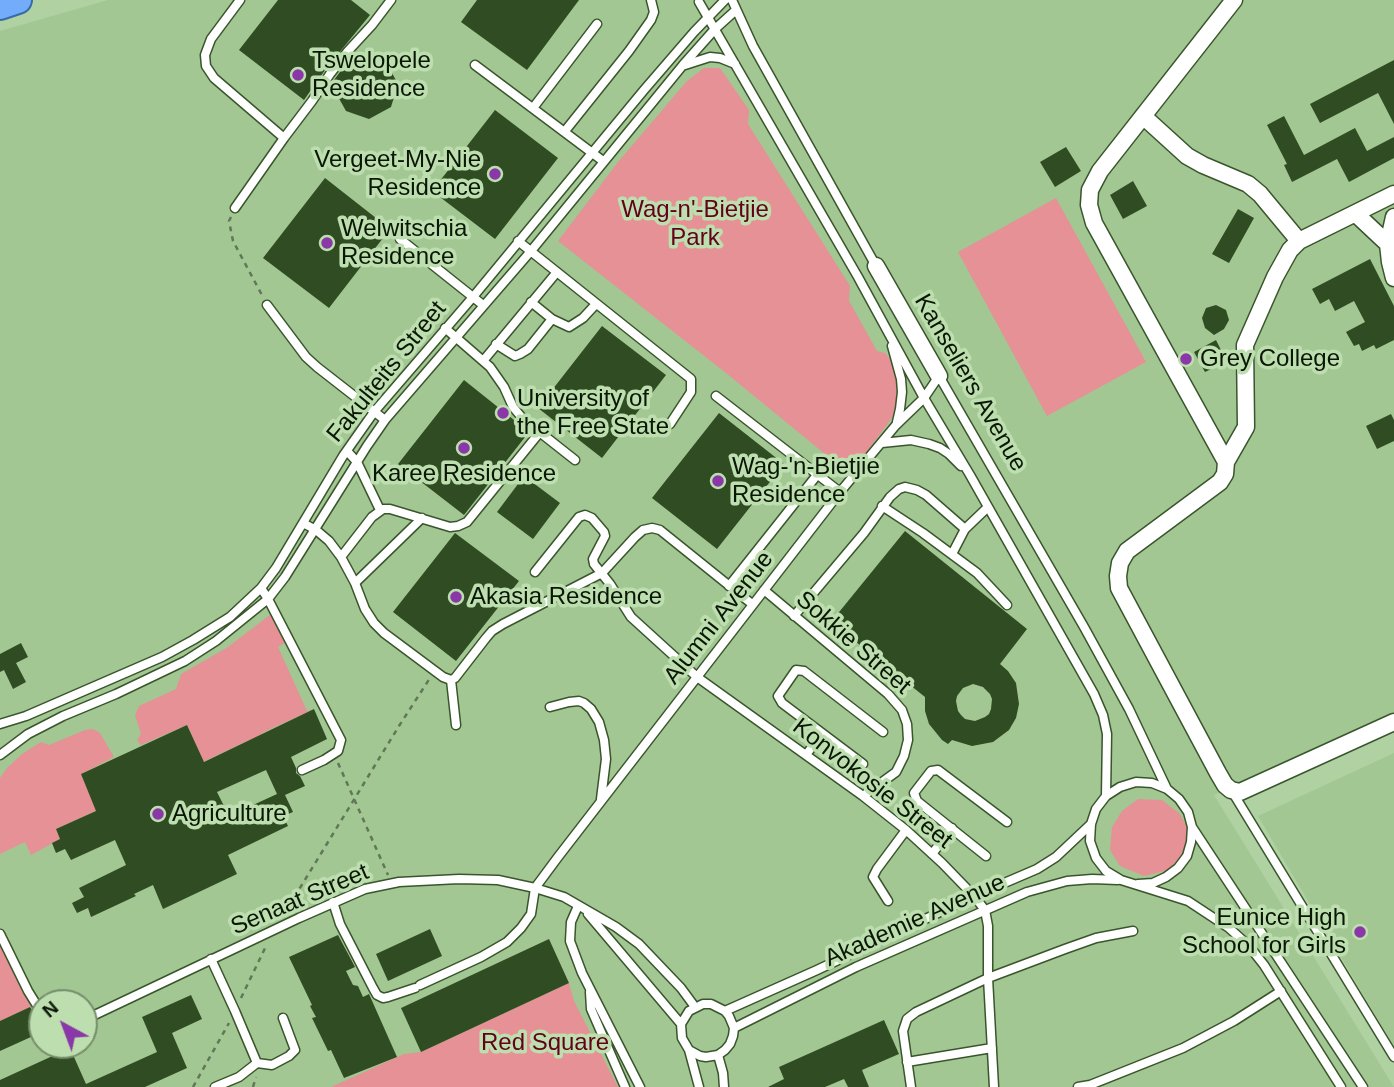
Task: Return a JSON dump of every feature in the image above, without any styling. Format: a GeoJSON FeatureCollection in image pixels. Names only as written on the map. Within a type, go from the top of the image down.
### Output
{"type":"FeatureCollection","features":[{"type":"Feature","properties":{"kind":"highway"},"geometry":{"type":"LineString","coordinates":[[0,6],[18,0]]}},
{"type":"Feature","properties":{"kind":"street"},"geometry":{"type":"LineString","coordinates":[[1226,462],[1094,223],[1089,205],[1090,190],[1100,171],[1234,0]]}},
{"type":"Feature","properties":{"kind":"street"},"geometry":{"type":"LineString","coordinates":[[1143,116],[1187,156],[1248,184],[1260,194],[1299,241]]}},
{"type":"Feature","properties":{"kind":"street"},"geometry":{"type":"LineString","coordinates":[[1394,194],[1299,241],[1290,250],[1245,345],[1246,427],[1226,462],[1225,474],[1220,482],[1127,551],[1120,563],[1118,576],[1119,587],[1218,773],[1231,790],[1240,792],[1394,722]]}},
{"type":"Feature","properties":{"kind":"street"},"geometry":{"type":"LineString","coordinates":[[1356,214],[1388,244]]}},
{"type":"Feature","properties":{"kind":"street"},"geometry":{"type":"LineString","coordinates":[[1394,217],[1388,244],[1394,278]]}},
{"type":"Feature","properties":{"kind":"street","name":"Kanseliers Avenue"},"geometry":{"type":"LineString","coordinates":[[876,266],[939,376]]}},
{"type":"Feature","properties":{"kind":"lane"},"geometry":{"type":"LineString","coordinates":[[240,0],[211,39],[205,55],[206,66],[214,78],[284,138]]}},
{"type":"Feature","properties":{"kind":"lane"},"geometry":{"type":"LineString","coordinates":[[235,208],[330,74],[391,0]]}},
{"type":"Feature","properties":{"kind":"lane"},"geometry":{"type":"LineString","coordinates":[[565,131],[651,20],[654,12],[651,0]]}},
{"type":"Feature","properties":{"kind":"lane","name":"Fakulteits Street"},"geometry":{"type":"LineString","coordinates":[[0,724],[26,716],[162,657],[230,617],[261,588],[276,568],[347,450],[374,412],[644,90],[725,0]]}},
{"type":"Feature","properties":{"kind":"lane","name":"Kanseliers Avenue"},"geometry":{"type":"LineString","coordinates":[[732,0],[752,46],[876,266]]}},
{"type":"Feature","properties":{"kind":"lane","name":"Kanseliers Avenue"},"geometry":{"type":"LineString","coordinates":[[699,2],[1094,694],[1107,734],[1106,796],[1096,809],[1091,824]]}},
{"type":"Feature","properties":{"kind":"lane","name":"Fakulteits Street"},"geometry":{"type":"LineString","coordinates":[[0,755],[29,734],[63,716],[185,661],[216,641],[268,599],[285,578],[385,420],[531,251],[683,65],[736,10]]}},
{"type":"Feature","properties":{"kind":"lane"},"geometry":{"type":"LineString","coordinates":[[533,108],[597,24]]}},
{"type":"Feature","properties":{"kind":"lane"},"geometry":{"type":"LineString","coordinates":[[683,65],[710,57],[735,64]]}},
{"type":"Feature","properties":{"kind":"lane"},"geometry":{"type":"LineString","coordinates":[[475,65],[603,161]]}},
{"type":"Feature","properties":{"kind":"lane"},"geometry":{"type":"LineString","coordinates":[[400,239],[483,305]]}},
{"type":"Feature","properties":{"kind":"lane"},"geometry":{"type":"LineString","coordinates":[[519,241],[691,379],[691,392],[670,424]]}},
{"type":"Feature","properties":{"kind":"lane"},"geometry":{"type":"LineString","coordinates":[[483,361],[556,272]]}},
{"type":"Feature","properties":{"kind":"lane"},"geometry":{"type":"LineString","coordinates":[[531,302],[552,319],[569,327],[583,318],[596,304]]}},
{"type":"Feature","properties":{"kind":"lane"},"geometry":{"type":"LineString","coordinates":[[267,304],[306,357],[385,420]]}},
{"type":"Feature","properties":{"kind":"lane"},"geometry":{"type":"LineString","coordinates":[[496,344],[515,356],[520,354],[528,349],[552,319]]}},
{"type":"Feature","properties":{"kind":"lane"},"geometry":{"type":"LineString","coordinates":[[445,328],[499,377],[517,413],[575,460]]}},
{"type":"Feature","properties":{"kind":"lane"},"geometry":{"type":"LineString","coordinates":[[888,330],[901,379],[901,409],[896,425]]}},
{"type":"Feature","properties":{"kind":"lane","name":"Kanseliers Avenue"},"geometry":{"type":"LineString","coordinates":[[939,376],[1123,697],[1167,789],[1179,799],[1188,812],[1192,827],[1363,1087]]}},
{"type":"Feature","properties":{"kind":"lane","name":"Alumni Avenue"},"geometry":{"type":"LineString","coordinates":[[535,888],[840,492],[896,425],[924,398],[939,376]]}},
{"type":"Feature","properties":{"kind":"lane"},"geometry":{"type":"LineString","coordinates":[[716,396],[840,492]]}},
{"type":"Feature","properties":{"kind":"lane"},"geometry":{"type":"LineString","coordinates":[[341,557],[380,510],[390,509],[450,527],[467,522],[540,432]]}},
{"type":"Feature","properties":{"kind":"lane"},"geometry":{"type":"LineString","coordinates":[[882,443],[911,440],[940,448],[970,475]]}},
{"type":"Feature","properties":{"kind":"lane"},"geometry":{"type":"LineString","coordinates":[[347,450],[357,463],[380,510]]}},
{"type":"Feature","properties":{"kind":"lane"},"geometry":{"type":"LineString","coordinates":[[729,586],[817,475]]}},
{"type":"Feature","properties":{"kind":"lane"},"geometry":{"type":"LineString","coordinates":[[794,616],[898,489],[905,487],[926,495],[965,529]]}},
{"type":"Feature","properties":{"kind":"lane"},"geometry":{"type":"LineString","coordinates":[[883,506],[977,573],[1007,605]]}},
{"type":"Feature","properties":{"kind":"lane"},"geometry":{"type":"LineString","coordinates":[[952,554],[965,529],[988,507]]}},
{"type":"Feature","properties":{"kind":"lane"},"geometry":{"type":"LineString","coordinates":[[534,572],[579,517],[585,515],[592,518],[604,531],[604,539],[593,559],[602,573]]}},
{"type":"Feature","properties":{"kind":"lane"},"geometry":{"type":"LineString","coordinates":[[355,583],[422,518]]}},
{"type":"Feature","properties":{"kind":"lane"},"geometry":{"type":"LineString","coordinates":[[303,523],[329,541],[341,557],[365,609],[384,634],[451,680]]}},
{"type":"Feature","properties":{"kind":"lane"},"geometry":{"type":"LineString","coordinates":[[451,680],[485,638],[503,624],[602,573],[643,530],[660,530],[752,604]]}},
{"type":"Feature","properties":{"kind":"lane","name":"Konvokosie Street"},"geometry":{"type":"LineString","coordinates":[[602,573],[631,617],[697,677],[906,830],[974,895],[985,910]]}},
{"type":"Feature","properties":{"kind":"lane"},"geometry":{"type":"LineString","coordinates":[[261,588],[341,740],[338,751],[324,761],[302,770]]}},
{"type":"Feature","properties":{"kind":"lane","name":"Sokkie Street"},"geometry":{"type":"LineString","coordinates":[[764,590],[888,694],[902,710],[907,724],[908,740],[904,756],[895,772],[863,796]]}},
{"type":"Feature","properties":{"kind":"lane"},"geometry":{"type":"LineString","coordinates":[[863,764],[782,704],[778,696],[796,670],[804,671],[883,732]]}},
{"type":"Feature","properties":{"kind":"lane"},"geometry":{"type":"LineString","coordinates":[[110,679],[116,694]]}},
{"type":"Feature","properties":{"kind":"lane"},"geometry":{"type":"LineString","coordinates":[[451,680],[456,725]]}},
{"type":"Feature","properties":{"kind":"lane"},"geometry":{"type":"LineString","coordinates":[[550,707],[579,701],[591,709],[599,722],[606,759],[601,802]]}},
{"type":"Feature","properties":{"kind":"lane"},"geometry":{"type":"LineString","coordinates":[[806,755],[822,733]]}},
{"type":"Feature","properties":{"kind":"lane"},"geometry":{"type":"LineString","coordinates":[[986,856],[917,801],[914,793],[931,771],[938,770],[1007,822]]}},
{"type":"Feature","properties":{"kind":"lane"},"geometry":{"type":"LineString","coordinates":[[1106,796],[1120,787],[1136,782],[1152,783],[1167,789]]}},
{"type":"Feature","properties":{"kind":"lane"},"geometry":{"type":"LineString","coordinates":[[1231,790],[1394,1057]]}},
{"type":"Feature","properties":{"kind":"lane"},"geometry":{"type":"LineString","coordinates":[[1091,824],[1090,841],[1096,858],[1106,871],[1121,880],[1188,901],[1229,928],[1256,956],[1341,1087]]}},
{"type":"Feature","properties":{"kind":"lane","name":"Akademie Avenue"},"geometry":{"type":"LineString","coordinates":[[725,1011],[974,895],[1037,869],[1056,857],[1091,824]]}},
{"type":"Feature","properties":{"kind":"lane"},"geometry":{"type":"LineString","coordinates":[[1138,884],[1153,883],[1178,868],[1187,856],[1192,827]]}},
{"type":"Feature","properties":{"kind":"lane"},"geometry":{"type":"LineString","coordinates":[[932,854],[952,828]]}},
{"type":"Feature","properties":{"kind":"lane"},"geometry":{"type":"LineString","coordinates":[[888,901],[873,877],[906,830]]}},
{"type":"Feature","properties":{"kind":"lane","name":"Senaat Street"},"geometry":{"type":"LineString","coordinates":[[98,1013],[365,889],[391,883],[459,879],[498,880],[564,897],[616,927],[639,944],[673,979],[695,1007]]}},
{"type":"Feature","properties":{"kind":"lane","name":"Akademie Avenue"},"geometry":{"type":"LineString","coordinates":[[734,1028],[856,967],[1027,892],[1067,881],[1121,880]]}},
{"type":"Feature","properties":{"kind":"lane"},"geometry":{"type":"LineString","coordinates":[[333,902],[340,924],[373,988],[377,995],[383,998],[417,986],[507,942],[530,914],[535,888]]}},
{"type":"Feature","properties":{"kind":"lane"},"geometry":{"type":"LineString","coordinates":[[581,908],[570,922],[570,941],[582,974],[640,1087]]}},
{"type":"Feature","properties":{"kind":"lane","name":"Senaat Street"},"geometry":{"type":"LineString","coordinates":[[581,908],[681,1024],[682,1038],[689,1050],[699,1087]]}},
{"type":"Feature","properties":{"kind":"lane"},"geometry":{"type":"LineString","coordinates":[[985,910],[988,926],[994,1087]]}},
{"type":"Feature","properties":{"kind":"lane"},"geometry":{"type":"LineString","coordinates":[[911,1087],[903,1031],[907,1020],[916,1012],[988,978],[1096,938],[1133,931]]}},
{"type":"Feature","properties":{"kind":"lane"},"geometry":{"type":"LineString","coordinates":[[0,934],[28,989]]}},
{"type":"Feature","properties":{"kind":"lane"},"geometry":{"type":"LineString","coordinates":[[211,959],[257,1063]]}},
{"type":"Feature","properties":{"kind":"lane"},"geometry":{"type":"LineString","coordinates":[[590,989],[591,1009],[625,1087]]}},
{"type":"Feature","properties":{"kind":"lane"},"geometry":{"type":"LineString","coordinates":[[1078,1087],[1090,1085],[1183,1048],[1234,1021],[1281,991]]}},
{"type":"Feature","properties":{"kind":"lane"},"geometry":{"type":"LineString","coordinates":[[681,1024],[689,1011],[703,1004],[711,1004],[725,1011],[734,1028],[730,1044],[718,1055],[705,1057],[689,1050]]}},
{"type":"Feature","properties":{"kind":"lane"},"geometry":{"type":"LineString","coordinates":[[215,1087],[239,1077],[257,1063],[272,1065],[295,1050],[283,1018]]}},
{"type":"Feature","properties":{"kind":"lane"},"geometry":{"type":"LineString","coordinates":[[907,1062],[992,1048]]}},
{"type":"Feature","properties":{"kind":"lane"},"geometry":{"type":"LineString","coordinates":[[718,1055],[724,1087]]}},
{"type":"Feature","properties":{"kind":"path"},"geometry":{"type":"LineString","coordinates":[[235,208],[229,221],[233,241],[267,304]]}},
{"type":"Feature","properties":{"kind":"path"},"geometry":{"type":"LineString","coordinates":[[193,1087],[235,1011],[274,930],[435,671]]}},
{"type":"Feature","properties":{"kind":"path"},"geometry":{"type":"LineString","coordinates":[[334,753],[391,883]]}},
{"type":"Feature","properties":{"kind":"shaded area","name":"University of the Free State"},"geometry":{"type":"Polygon","coordinates":[[[108,0],[1394,0],[1394,718],[1214,795],[1394,1087],[0,1087],[0,31],[108,0]]]}},
{"type":"Feature","properties":{"kind":"shaded area","name":"Eunice High School for Girls"},"geometry":{"type":"Polygon","coordinates":[[[1394,753],[1394,1047],[1258,816],[1394,753]]]}},
{"type":"Feature","properties":{"kind":"green space","name":"Wag-n'-Bietjie Park"},"geometry":{"type":"Polygon","coordinates":[[[704,68],[720,68],[749,110],[748,124],[850,286],[849,301],[877,351],[885,353],[890,359],[898,379],[898,401],[892,418],[852,472],[847,472],[558,241],[618,162],[687,81],[704,68]]]}},
{"type":"Feature","properties":{"kind":"green space"},"geometry":{"type":"Polygon","coordinates":[[[1056,198],[1146,362],[1047,416],[958,252],[1056,198]]]}},
{"type":"Feature","properties":{"kind":"green space"},"geometry":{"type":"Polygon","coordinates":[[[275,611],[288,641],[278,647],[307,711],[314,709],[262,733],[265,739],[249,740],[201,763],[187,725],[141,745],[137,740],[141,734],[135,715],[139,706],[176,689],[181,674],[228,647],[275,611]]]}},
{"type":"Feature","properties":{"kind":"green space"},"geometry":{"type":"Polygon","coordinates":[[[93,729],[100,733],[114,757],[81,774],[91,797],[100,809],[56,829],[60,839],[31,855],[25,842],[0,854],[0,778],[7,768],[41,742],[49,745],[93,729]]]}},
{"type":"Feature","properties":{"kind":"green space"},"geometry":{"type":"Polygon","coordinates":[[[1138,799],[1162,800],[1180,814],[1190,833],[1185,852],[1169,870],[1144,876],[1120,866],[1110,850],[1112,827],[1122,811],[1138,799]]]}},
{"type":"Feature","properties":{"kind":"green space"},"geometry":{"type":"Polygon","coordinates":[[[0,937],[28,993],[28,1008],[0,1021],[0,937]]]}},
{"type":"Feature","properties":{"kind":"green space","name":"Red Square"},"geometry":{"type":"Polygon","coordinates":[[[569,983],[574,1001],[618,1087],[331,1087],[404,1054],[421,1052],[569,983]]]}},
{"type":"Feature","properties":{"kind":"building","name":"Tswelopele Residence"},"geometry":{"type":"Polygon","coordinates":[[[278,0],[351,0],[370,15],[304,100],[239,50],[278,0]]]}},
{"type":"Feature","properties":{"kind":"building"},"geometry":{"type":"Polygon","coordinates":[[[477,0],[579,0],[527,70],[461,22],[477,0]]]}},
{"type":"Feature","properties":{"kind":"building"},"geometry":{"type":"Polygon","coordinates":[[[363,55],[386,62],[398,84],[391,107],[369,119],[346,111],[331,84],[346,64],[363,55]]]}},
{"type":"Feature","properties":{"kind":"building"},"geometry":{"type":"Polygon","coordinates":[[[1394,60],[1394,124],[1378,93],[1320,123],[1310,104],[1394,60]]]}},
{"type":"Feature","properties":{"kind":"building","name":"Vergeet-My-Nie Residence"},"geometry":{"type":"Polygon","coordinates":[[[495,110],[558,158],[495,239],[432,191],[495,110]]]}},
{"type":"Feature","properties":{"kind":"building"},"geometry":{"type":"Polygon","coordinates":[[[1284,116],[1304,155],[1355,128],[1367,151],[1394,137],[1394,158],[1349,182],[1337,159],[1292,182],[1284,165],[1287,164],[1267,125],[1284,116]]]}},
{"type":"Feature","properties":{"kind":"building"},"geometry":{"type":"Polygon","coordinates":[[[1066,147],[1081,171],[1055,187],[1040,162],[1066,147]]]}},
{"type":"Feature","properties":{"kind":"building","name":"Welwitschia Residence"},"geometry":{"type":"Polygon","coordinates":[[[325,178],[390,229],[329,308],[263,258],[325,178]]]}},
{"type":"Feature","properties":{"kind":"building"},"geometry":{"type":"Polygon","coordinates":[[[1133,181],[1147,206],[1123,219],[1110,195],[1133,181]]]}},
{"type":"Feature","properties":{"kind":"building"},"geometry":{"type":"Polygon","coordinates":[[[1238,209],[1254,218],[1229,263],[1212,254],[1238,209]]]}},
{"type":"Feature","properties":{"kind":"building"},"geometry":{"type":"Polygon","coordinates":[[[1370,259],[1394,306],[1394,340],[1376,349],[1374,345],[1362,351],[1359,344],[1354,346],[1346,332],[1365,322],[1354,301],[1335,311],[1329,299],[1320,304],[1312,289],[1370,259]]]}},
{"type":"Feature","properties":{"kind":"building"},"geometry":{"type":"Polygon","coordinates":[[[1216,305],[1226,310],[1229,320],[1224,329],[1214,335],[1205,328],[1202,318],[1206,308],[1216,305]]]}},
{"type":"Feature","properties":{"kind":"building"},"geometry":{"type":"Polygon","coordinates":[[[602,326],[666,375],[602,458],[538,408],[602,326]]]}},
{"type":"Feature","properties":{"kind":"building"},"geometry":{"type":"Polygon","coordinates":[[[1216,340],[1221,350],[1214,353],[1220,365],[1205,372],[1194,352],[1216,340]]]}},
{"type":"Feature","properties":{"kind":"building","name":"Karee Residence"},"geometry":{"type":"Polygon","coordinates":[[[464,380],[529,432],[464,515],[398,464],[464,380]]]}},
{"type":"Feature","properties":{"kind":"building","name":"Wag-'n-Bietjie Residence"},"geometry":{"type":"Polygon","coordinates":[[[719,413],[784,464],[717,549],[652,498],[719,413]]]}},
{"type":"Feature","properties":{"kind":"building"},"geometry":{"type":"Polygon","coordinates":[[[1391,414],[1394,420],[1394,441],[1377,449],[1366,426],[1391,414]]]}},
{"type":"Feature","properties":{"kind":"building"},"geometry":{"type":"Polygon","coordinates":[[[524,476],[560,503],[533,539],[497,512],[524,476]]]}},
{"type":"Feature","properties":{"kind":"building"},"geometry":{"type":"Polygon","coordinates":[[[905,531],[1027,629],[1000,664],[1016,683],[1019,704],[1016,718],[1009,730],[993,742],[972,746],[952,740],[948,744],[929,724],[925,697],[831,622],[905,531]],[[973,684],[963,688],[957,696],[958,711],[965,719],[975,721],[989,714],[992,699],[983,687],[973,684]]]}},
{"type":"Feature","properties":{"kind":"building","name":"Akasia Residence"},"geometry":{"type":"Polygon","coordinates":[[[455,533],[519,581],[456,661],[393,612],[455,533]]]}},
{"type":"Feature","properties":{"kind":"building"},"geometry":{"type":"Polygon","coordinates":[[[21,643],[28,657],[16,663],[26,682],[13,689],[4,670],[0,672],[0,654],[21,643]]]}},
{"type":"Feature","properties":{"kind":"building","name":"Agriculture"},"geometry":{"type":"Polygon","coordinates":[[[314,709],[327,739],[291,757],[296,773],[305,786],[285,795],[293,812],[283,816],[288,826],[228,855],[237,874],[163,909],[153,885],[91,917],[88,908],[77,913],[72,903],[84,897],[79,888],[126,865],[115,840],[71,860],[65,849],[56,853],[52,843],[60,839],[56,829],[96,811],[81,774],[187,725],[204,762],[314,709]],[[266,770],[217,792],[229,816],[277,794],[266,770]]]}},
{"type":"Feature","properties":{"kind":"building"},"geometry":{"type":"Polygon","coordinates":[[[430,929],[442,956],[388,981],[376,954],[430,929]]]}},
{"type":"Feature","properties":{"kind":"building"},"geometry":{"type":"Polygon","coordinates":[[[338,935],[355,967],[346,971],[363,997],[369,994],[397,1057],[344,1078],[312,1018],[316,1017],[310,1006],[312,1005],[289,957],[338,935]]]}},
{"type":"Feature","properties":{"kind":"building"},"geometry":{"type":"Polygon","coordinates":[[[549,939],[569,983],[421,1052],[401,1008],[549,939]]]}},
{"type":"Feature","properties":{"kind":"building"},"geometry":{"type":"Polygon","coordinates":[[[191,995],[202,1019],[172,1033],[187,1068],[145,1087],[0,1087],[0,1080],[46,1059],[75,1059],[86,1084],[157,1052],[142,1017],[191,995]]]}},
{"type":"Feature","properties":{"kind":"building"},"geometry":{"type":"Polygon","coordinates":[[[28,1008],[28,1038],[0,1051],[0,1021],[28,1008]]]}},
{"type":"Feature","properties":{"kind":"building"},"geometry":{"type":"Polygon","coordinates":[[[884,1020],[899,1054],[862,1070],[869,1087],[848,1087],[844,1079],[825,1087],[768,1087],[784,1079],[779,1067],[884,1020]]]}},
{"type":"Feature","properties":{"kind":"place","name":"Tswelopele Residence"},"geometry":{"type":"Point","coordinates":[298,75]}},
{"type":"Feature","properties":{"kind":"place","name":"Vergeet-My-Nie Residence"},"geometry":{"type":"Point","coordinates":[495,174]}},
{"type":"Feature","properties":{"kind":"place","name":"Welwitschia Residence"},"geometry":{"type":"Point","coordinates":[327,243]}},
{"type":"Feature","properties":{"kind":"place","name":"Grey College"},"geometry":{"type":"Point","coordinates":[1186,359]}},
{"type":"Feature","properties":{"kind":"place","name":"University of the Free State"},"geometry":{"type":"Point","coordinates":[503,413]}},
{"type":"Feature","properties":{"kind":"place","name":"Karee Residence"},"geometry":{"type":"Point","coordinates":[464,448]}},
{"type":"Feature","properties":{"kind":"place","name":"Wag-'n-Bietjie Residence"},"geometry":{"type":"Point","coordinates":[718,481]}},
{"type":"Feature","properties":{"kind":"place","name":"Akasia Residence"},"geometry":{"type":"Point","coordinates":[456,597]}},
{"type":"Feature","properties":{"kind":"place","name":"Agriculture"},"geometry":{"type":"Point","coordinates":[158,814]}},
{"type":"Feature","properties":{"kind":"place","name":"Eunice High School for Girls"},"geometry":{"type":"Point","coordinates":[1360,932]}}]}
